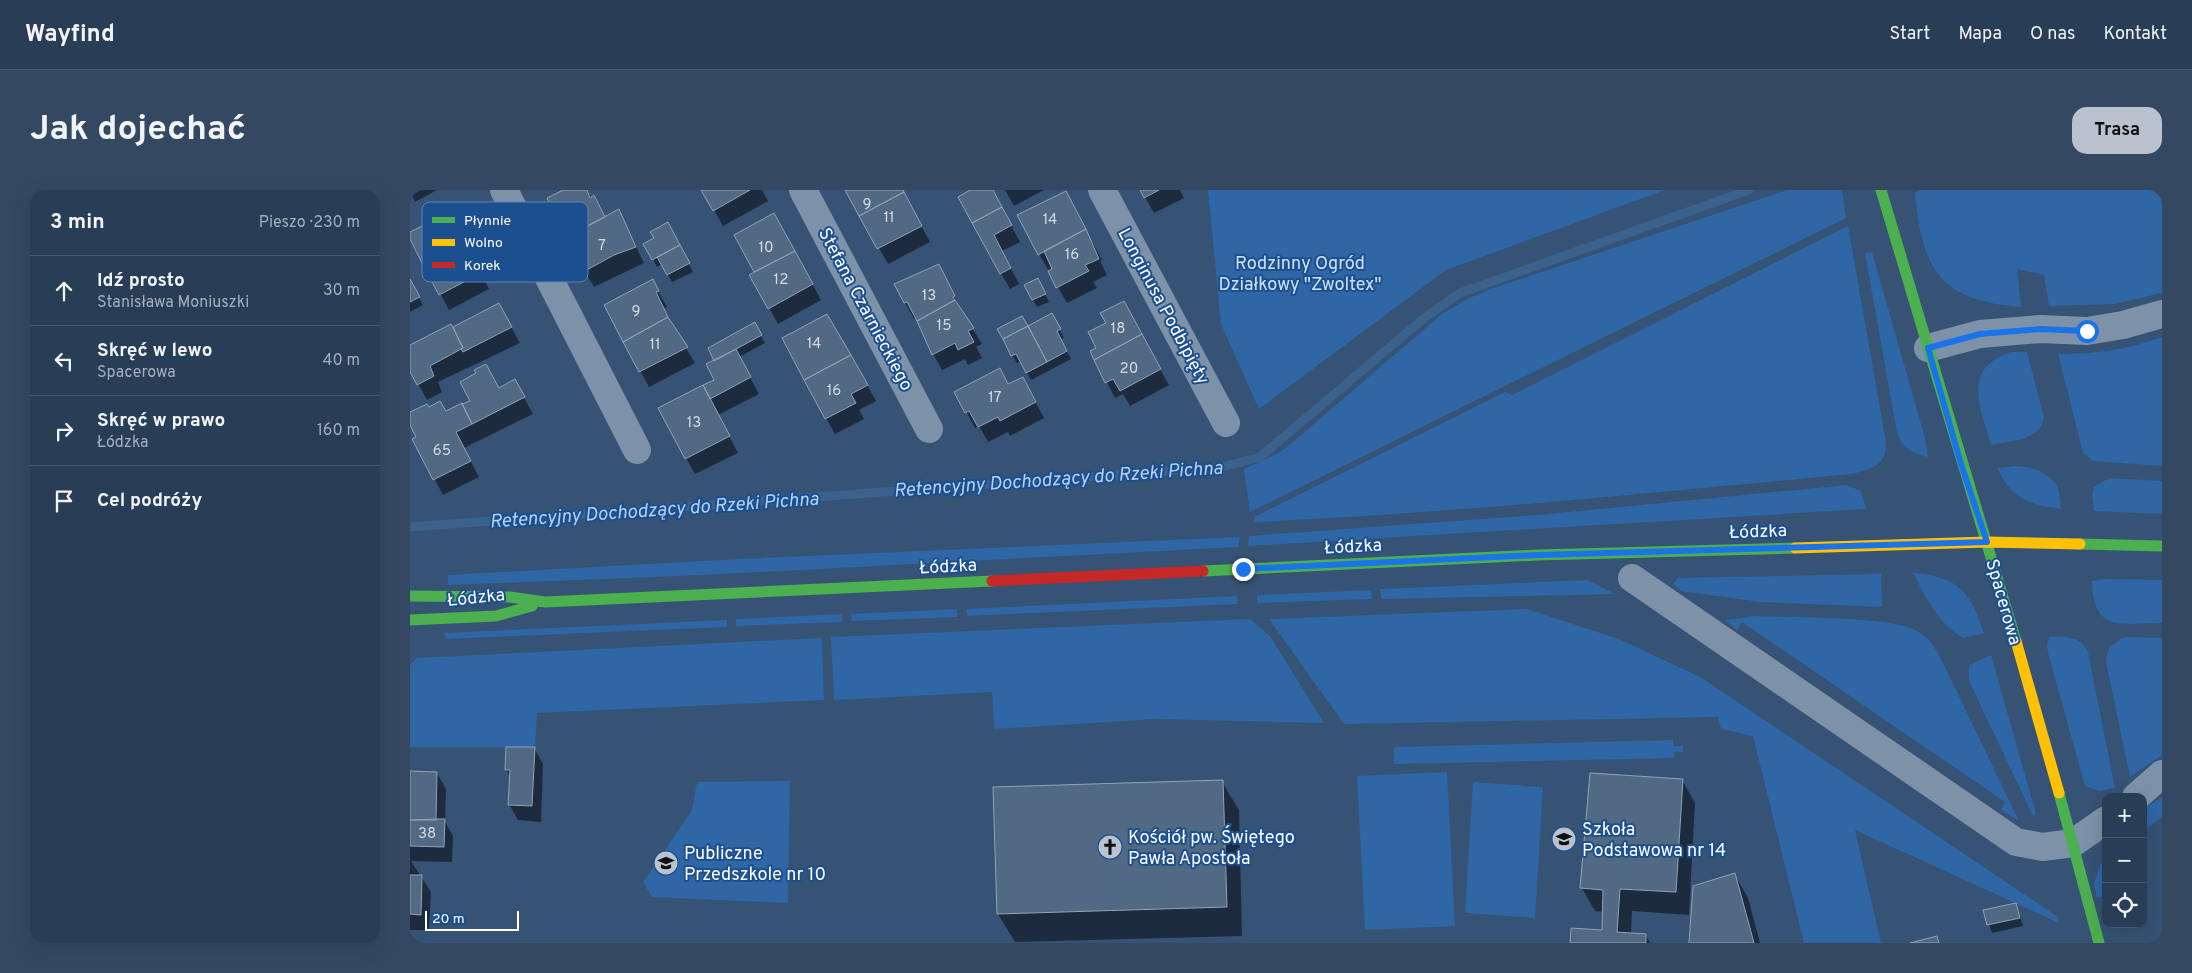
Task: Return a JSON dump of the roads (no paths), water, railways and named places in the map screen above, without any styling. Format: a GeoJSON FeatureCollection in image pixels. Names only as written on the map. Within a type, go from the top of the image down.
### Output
{"type":"FeatureCollection","features":[{"type":"Feature","properties":{"kind":"main road","name":"Spacerowa"},"geometry":{"type":"LineString","coordinates":[[1881,190],[1961,464],[1987,542],[2073,843],[2098,943]]}},
{"type":"Feature","properties":{"kind":"main road","name":"Łódzka"},"geometry":{"type":"LineString","coordinates":[[410,596],[510,597],[545,602],[1538,555],[1987,542],[2162,546]]}},
{"type":"Feature","properties":{"kind":"main road","name":"Łódzka"},"geometry":{"type":"LineString","coordinates":[[410,620],[496,616],[545,602]]}},
{"type":"Feature","properties":{"kind":"street"},"geometry":{"type":"LineString","coordinates":[[504,190],[510,202]]}},
{"type":"Feature","properties":{"kind":"street","name":"Stefana Czarnieckiego"},"geometry":{"type":"LineString","coordinates":[[803,190],[929,429]]}},
{"type":"Feature","properties":{"kind":"street","name":"Longinusa Podbipięty"},"geometry":{"type":"LineString","coordinates":[[1102,190],[1226,423]]}},
{"type":"Feature","properties":{"kind":"street"},"geometry":{"type":"LineString","coordinates":[[551,282],[637,450]]}},
{"type":"Feature","properties":{"kind":"street"},"geometry":{"type":"LineString","coordinates":[[1928,348],[1980,334],[2040,329],[2087,331],[2123,325],[2162,314]]}},
{"type":"Feature","properties":{"kind":"street"},"geometry":{"type":"LineString","coordinates":[[1632,578],[2016,842],[2043,847],[2073,843],[2102,823]]}},
{"type":"Feature","properties":{"kind":"street"},"geometry":{"type":"LineString","coordinates":[[410,632],[441,619]]}},
{"type":"Feature","properties":{"kind":"street"},"geometry":{"type":"LineString","coordinates":[[2141,793],[2162,774]]}},
{"type":"Feature","properties":{"kind":"waterway","name":"Retencyjny Dochodzący do Rzeki Pichna"},"geometry":{"type":"LineString","coordinates":[[410,527],[1222,467],[1260,457],[1423,319],[1460,293],[1749,190]]}},
{"type":"Feature","properties":{"kind":"place","name":"Szkoła Podstawowa nr 14"},"geometry":{"type":"Point","coordinates":[1564,839]}},
{"type":"Feature","properties":{"kind":"place","name":"Kościół pw. Świętego Pawła Apostoła"},"geometry":{"type":"Point","coordinates":[1110,847]}},
{"type":"Feature","properties":{"kind":"place","name":"Publiczne Przedszkole nr 10"},"geometry":{"type":"Point","coordinates":[666,863]}},
{"type":"Feature","properties":{"kind":"park label","name":"Rodzinny Ogród Działkowy \"Zwoltex\""},"geometry":{"type":"Point","coordinates":[1300,273]}}]}
